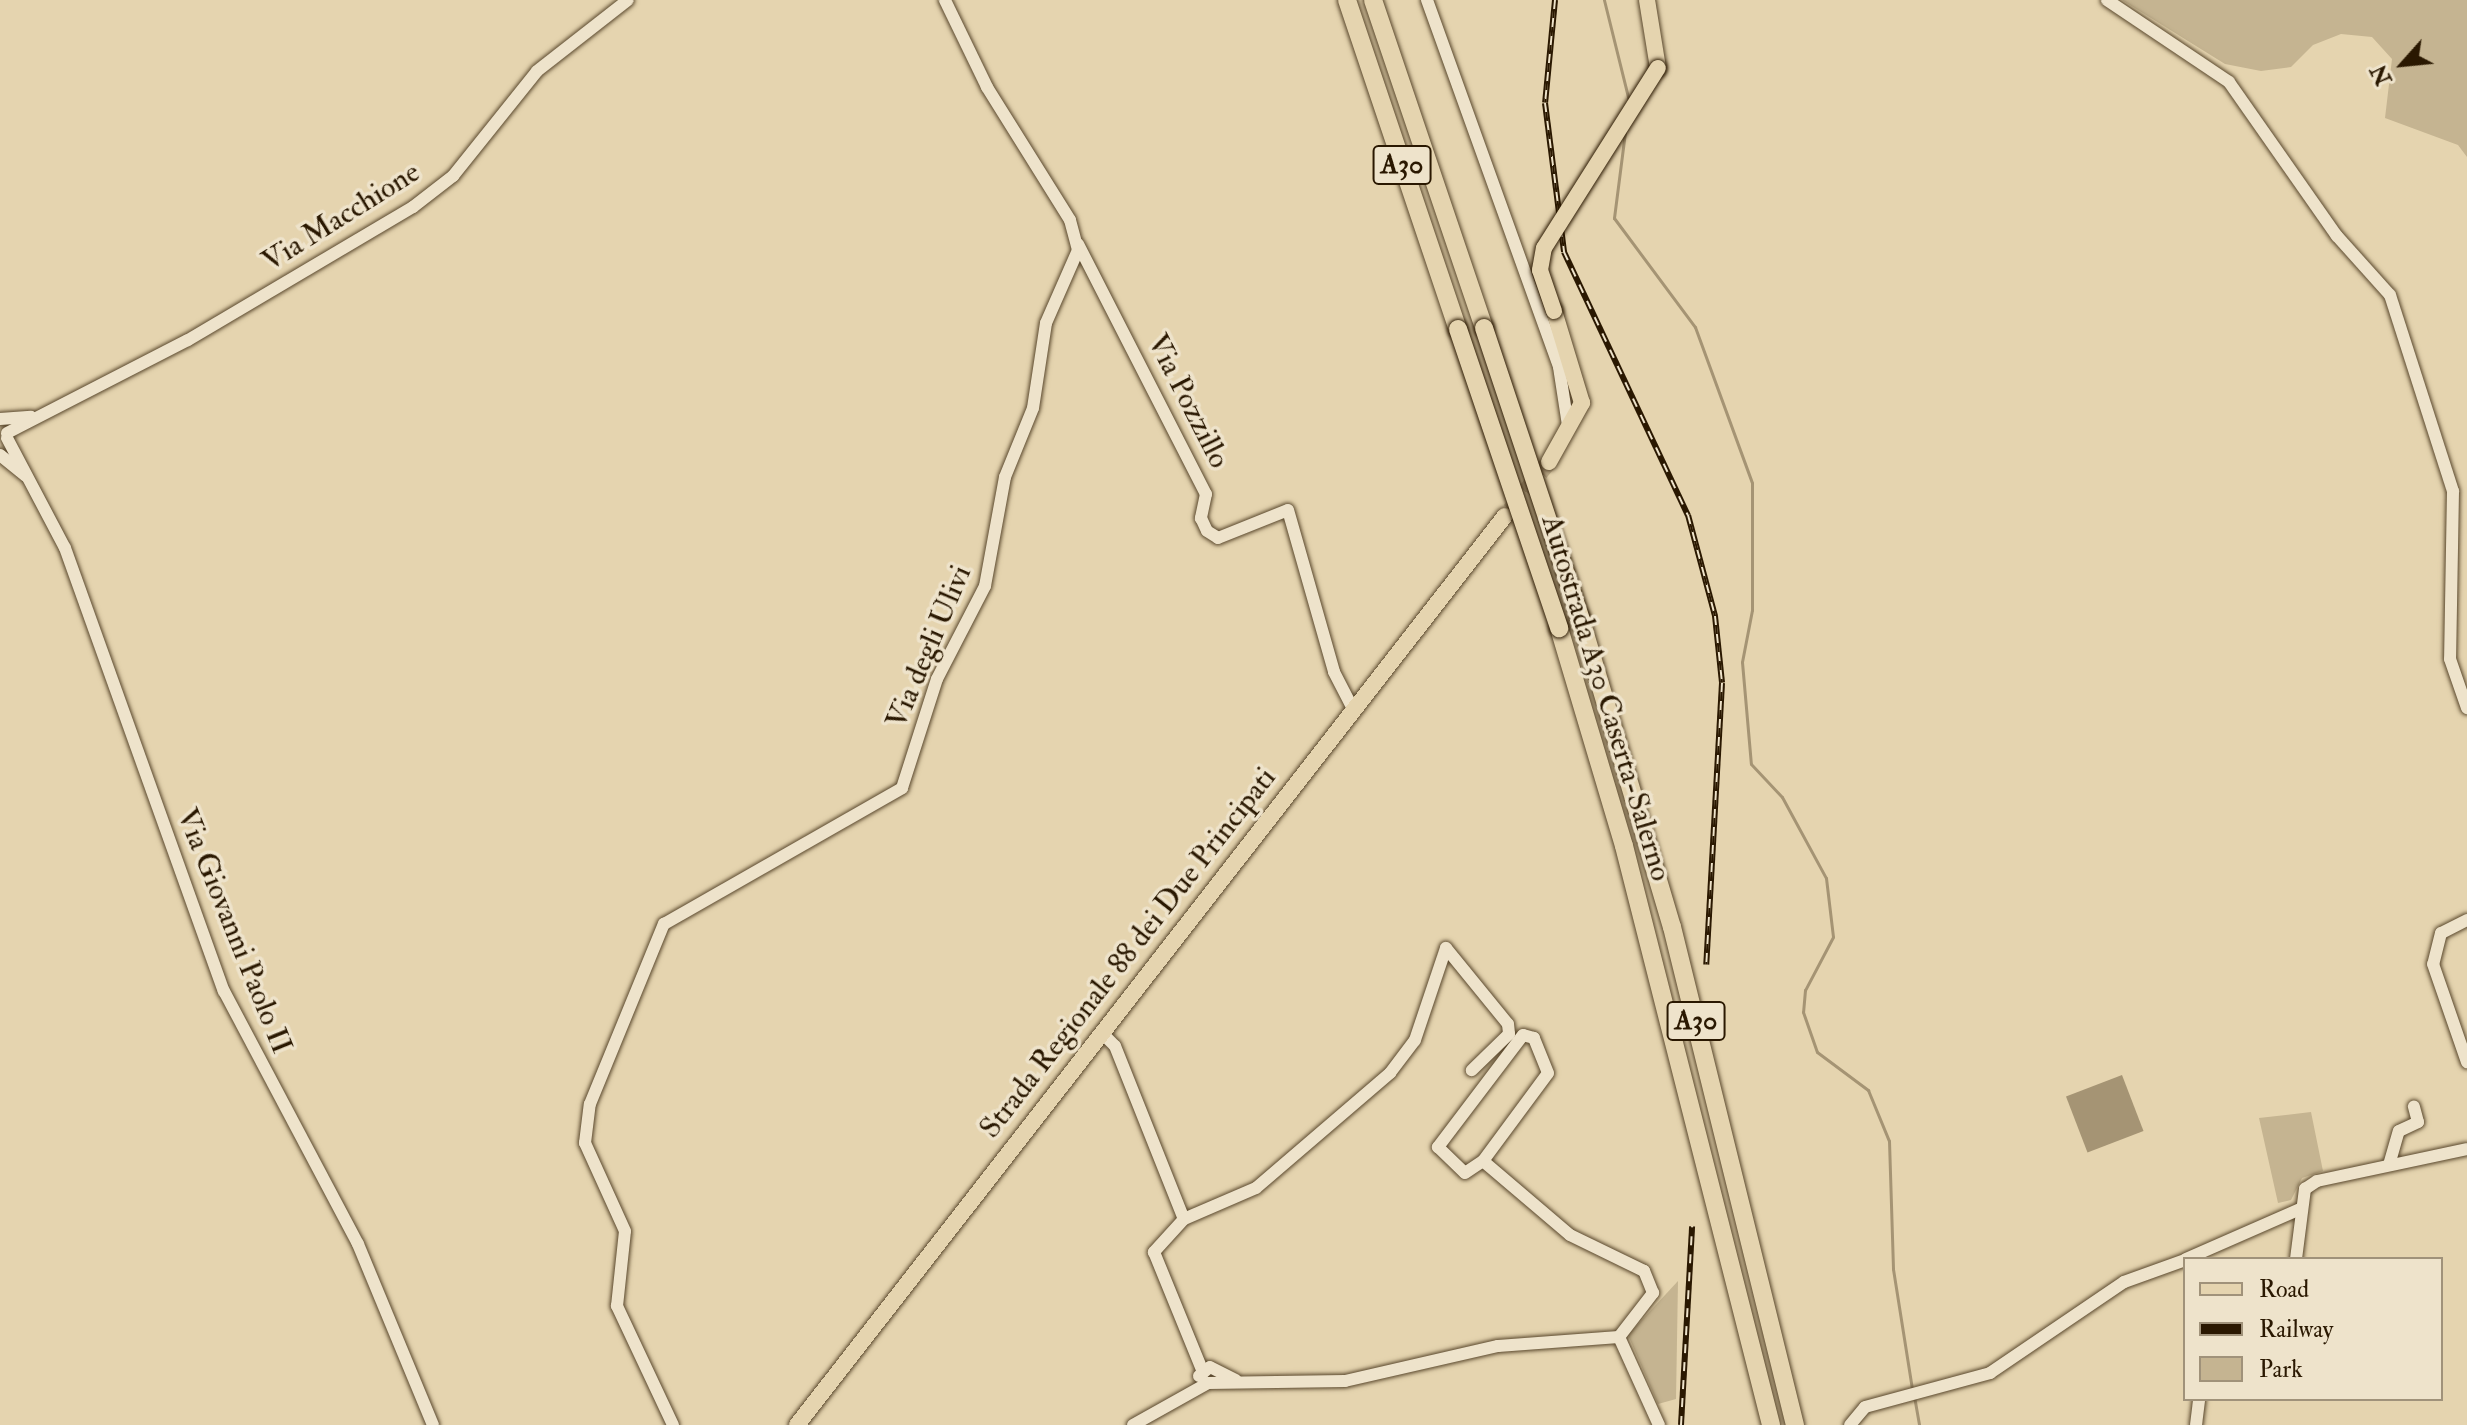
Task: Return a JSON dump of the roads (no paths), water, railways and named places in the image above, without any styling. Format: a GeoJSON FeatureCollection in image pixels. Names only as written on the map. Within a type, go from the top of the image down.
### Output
{"type":"FeatureCollection","features":[{"type":"Feature","properties":{"kind":"highway","name":"Autostrada A30 Caserta-Salerno"},"geometry":{"type":"LineString","coordinates":[[1347,0],[1559,628],[1628,861],[1771,1425]]}},
{"type":"Feature","properties":{"kind":"highway","name":"Autostrada A30 Caserta-Salerno"},"geometry":{"type":"LineString","coordinates":[[1373,0],[1581,620],[1672,927],[1795,1425]]}},
{"type":"Feature","properties":{"kind":"main road"},"geometry":{"type":"LineString","coordinates":[[1549,462],[1567,436],[1582,403],[1540,270],[1544,248],[1658,68],[1647,0]]}},
{"type":"Feature","properties":{"kind":"main road","name":"Strada Regionale 88 dei Due Principati"},"geometry":{"type":"LineString","coordinates":[[797,1425],[1505,516]]}},
{"type":"Feature","properties":{"kind":"street","name":"Via Macchione"},"geometry":{"type":"LineString","coordinates":[[5,440],[34,416],[188,340],[413,207],[453,176],[537,71],[628,0]]}},
{"type":"Feature","properties":{"kind":"street"},"geometry":{"type":"LineString","coordinates":[[945,0],[1077,241]]}},
{"type":"Feature","properties":{"kind":"street"},"geometry":{"type":"LineString","coordinates":[[1427,0],[1559,367],[1567,436]]}},
{"type":"Feature","properties":{"kind":"street"},"geometry":{"type":"LineString","coordinates":[[2107,0],[2229,82],[2337,236],[2390,295],[2453,491],[2450,659],[2467,708]]}},
{"type":"Feature","properties":{"kind":"street","name":"Via Pozzillo"},"geometry":{"type":"LineString","coordinates":[[1077,241],[1206,494],[1201,518],[1207,531],[1218,538],[1288,510],[1334,672],[1353,709]]}},
{"type":"Feature","properties":{"kind":"street","name":"Via degli Ulivi"},"geometry":{"type":"LineString","coordinates":[[673,1425],[617,1306],[625,1231],[585,1143],[590,1104],[664,924],[902,788],[937,679],[985,586],[1005,477],[1033,408],[1046,323],[1073,271],[1077,241]]}},
{"type":"Feature","properties":{"kind":"street","name":"Via Macchione"},"geometry":{"type":"LineString","coordinates":[[0,420],[34,416]]}},
{"type":"Feature","properties":{"kind":"street","name":"Via Giovanni Paolo II"},"geometry":{"type":"LineString","coordinates":[[0,420],[5,440],[36,488],[65,548],[224,991],[358,1244],[433,1425]]}},
{"type":"Feature","properties":{"kind":"street"},"geometry":{"type":"LineString","coordinates":[[0,455],[36,488]]}},
{"type":"Feature","properties":{"kind":"street"},"geometry":{"type":"LineString","coordinates":[[2467,920],[2441,933],[2433,964],[2467,1062]]}},
{"type":"Feature","properties":{"kind":"street"},"geometry":{"type":"LineString","coordinates":[[1472,1070],[1509,1034],[1508,1024],[1446,948],[1415,1040],[1390,1073],[1256,1188],[1184,1219],[1154,1252],[1183,1336],[1209,1375],[1242,1383],[1345,1381],[1498,1346],[1619,1337],[1653,1293],[1644,1271],[1570,1235],[1483,1161]]}},
{"type":"Feature","properties":{"kind":"street"},"geometry":{"type":"LineString","coordinates":[[1102,1033],[1115,1046],[1184,1219]]}},
{"type":"Feature","properties":{"kind":"street"},"geometry":{"type":"LineString","coordinates":[[1523,1035],[1534,1038],[1548,1073],[1483,1161],[1465,1173],[1438,1147],[1523,1035]]}},
{"type":"Feature","properties":{"kind":"street"},"geometry":{"type":"LineString","coordinates":[[2389,1165],[2399,1131],[2418,1122],[2414,1107]]}},
{"type":"Feature","properties":{"kind":"street"},"geometry":{"type":"LineString","coordinates":[[2296,1257],[2305,1189],[2317,1181],[2467,1149]]}},
{"type":"Feature","properties":{"kind":"street"},"geometry":{"type":"LineString","coordinates":[[2191,1257],[2300,1209]]}},
{"type":"Feature","properties":{"kind":"street"},"geometry":{"type":"LineString","coordinates":[[1850,1425],[1865,1407],[1990,1373],[2124,1282],[2183,1260]]}},
{"type":"Feature","properties":{"kind":"street"},"geometry":{"type":"LineString","coordinates":[[1619,1337],[1659,1425]]}},
{"type":"Feature","properties":{"kind":"street"},"geometry":{"type":"LineString","coordinates":[[1133,1425],[1209,1375]]}},
{"type":"Feature","properties":{"kind":"street"},"geometry":{"type":"LineString","coordinates":[[2196,1425],[2199,1401]]}},
{"type":"Feature","properties":{"kind":"waterway"},"geometry":{"type":"LineString","coordinates":[[1604,0],[1629,101]]}},
{"type":"Feature","properties":{"kind":"waterway"},"geometry":{"type":"LineString","coordinates":[[1625,132],[1614,218],[1695,327],[1752,483],[1752,610],[1742,662],[1751,764],[1782,797],[1826,878],[1833,937],[1805,990],[1803,1012],[1817,1052],[1868,1090],[1889,1141],[1893,1269],[1912,1389]]}},
{"type":"Feature","properties":{"kind":"waterway"},"geometry":{"type":"LineString","coordinates":[[1914,1396],[1919,1425]]}},
{"type":"Feature","properties":{"kind":"tunnel"},"geometry":{"type":"LineString","coordinates":[[1510,510],[1549,462]]}},
{"type":"Feature","properties":{"kind":"railway"},"geometry":{"type":"LineString","coordinates":[[1555,0],[1545,103],[1564,252],[1688,515],[1715,616],[1722,683],[1706,965]]}},
{"type":"Feature","properties":{"kind":"railway"},"geometry":{"type":"LineString","coordinates":[[1681,1425],[1692,1226]]}}]}
